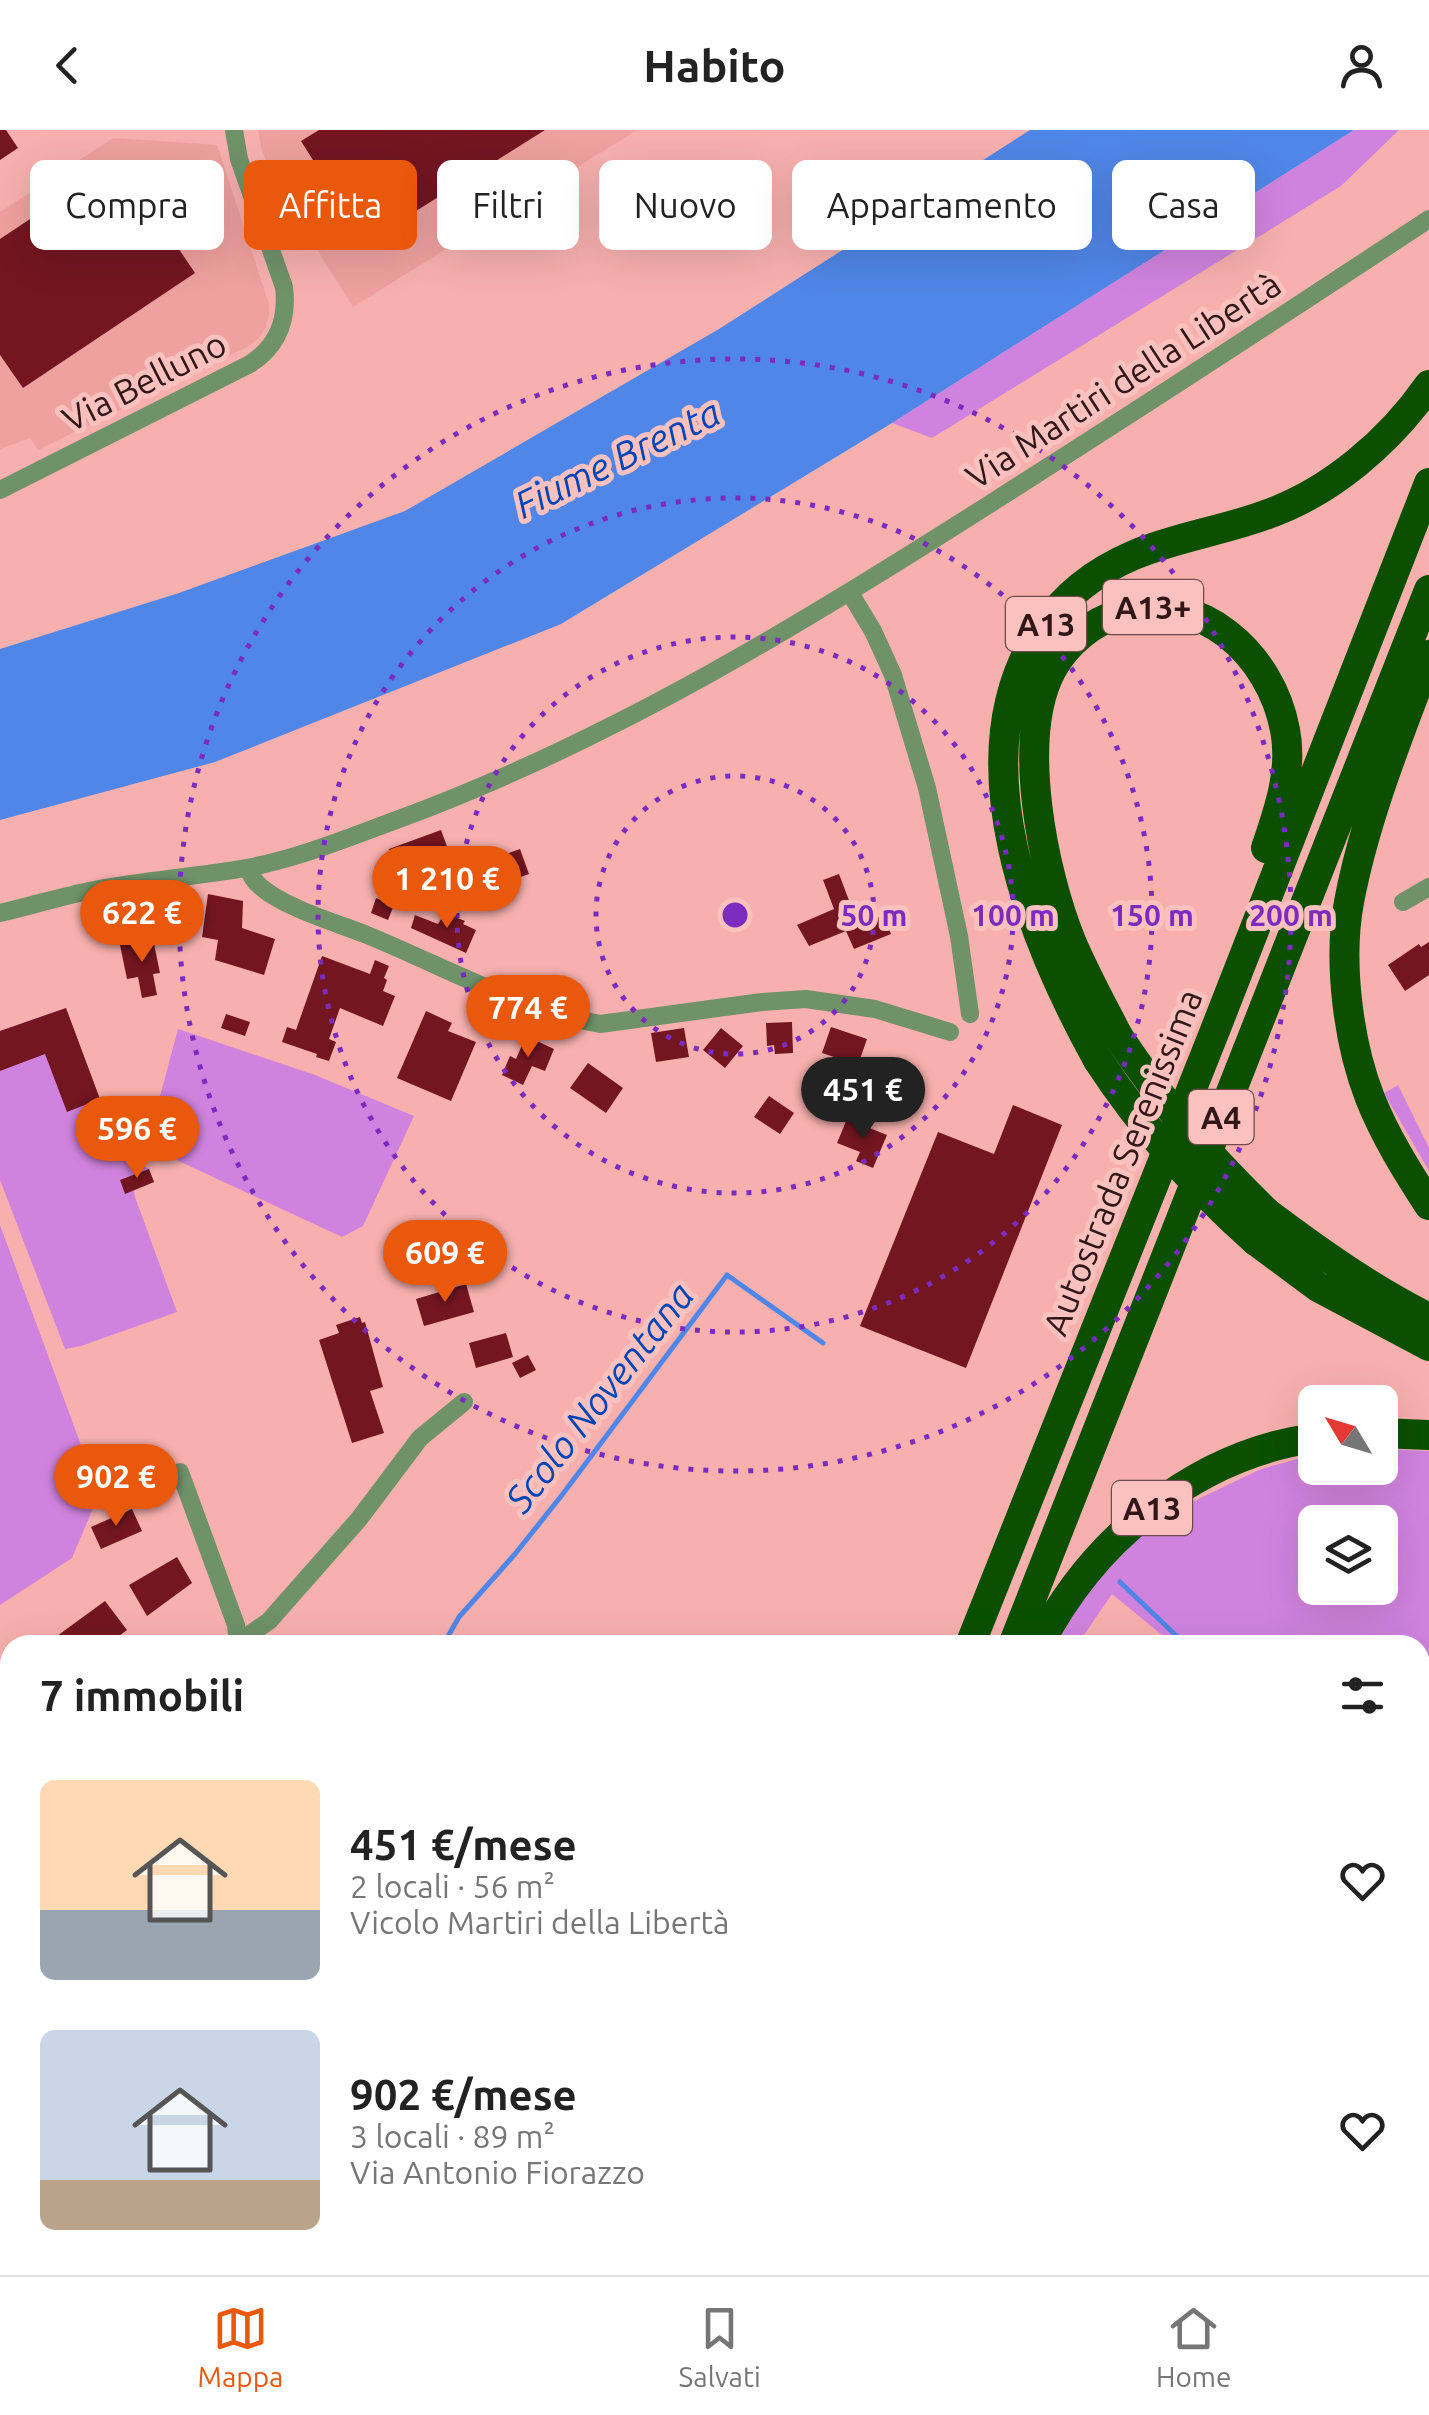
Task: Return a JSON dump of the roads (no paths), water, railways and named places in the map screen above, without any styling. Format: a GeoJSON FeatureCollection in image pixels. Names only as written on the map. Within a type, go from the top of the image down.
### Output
{"type":"FeatureCollection","features":[{"type":"Feature","properties":{"kind":"highway","name":"A13"},"geometry":{"type":"LineString","coordinates":[[1429,385],[1382,440],[1318,490],[1270,514],[1135,554],[1082,584],[1051,616],[1030,647],[1013,686],[1004,727],[1009,824],[1038,931],[1067,1004],[1130,1108],[1210,1200],[1330,1261],[1388,1298],[1429,1318]]}},
{"type":"Feature","properties":{"kind":"highway","name":"Autostrada Serenissima"},"geometry":{"type":"LineString","coordinates":[[974,1635],[1429,483]]}},
{"type":"Feature","properties":{"kind":"highway","name":"A4"},"geometry":{"type":"LineString","coordinates":[[1017,1635],[1429,590]]}},
{"type":"Feature","properties":{"kind":"highway","name":"A13+"},"geometry":{"type":"LineString","coordinates":[[1118,1036],[1071,940],[1053,885],[1040,827],[1035,735],[1046,681],[1078,636],[1108,616],[1150,607],[1195,614],[1241,647],[1274,694],[1286,733],[1286,778],[1281,801],[1231,938],[1214,1033]]}},
{"type":"Feature","properties":{"kind":"highway"},"geometry":{"type":"LineString","coordinates":[[1429,655],[1366,836],[1349,905],[1345,976],[1353,1040],[1370,1098],[1399,1159],[1429,1204]]}},
{"type":"Feature","properties":{"kind":"highway","name":"A13"},"geometry":{"type":"LineString","coordinates":[[1118,1036],[1150,1084],[1262,1227],[1318,1287],[1429,1346]]}},
{"type":"Feature","properties":{"kind":"highway"},"geometry":{"type":"LineString","coordinates":[[1398,1434],[1429,1435]]}},
{"type":"Feature","properties":{"kind":"highway","name":"A13"},"geometry":{"type":"LineString","coordinates":[[1045,1635],[1068,1596],[1109,1546],[1161,1501],[1243,1456],[1298,1441]]}},
{"type":"Feature","properties":{"kind":"street","name":"Via Belluno"},"geometry":{"type":"LineString","coordinates":[[0,490],[250,364],[270,347],[284,320],[284,287],[239,159],[234,130]]}},
{"type":"Feature","properties":{"kind":"street","name":"Via Martiri della Libertà"},"geometry":{"type":"LineString","coordinates":[[0,913],[90,891],[248,868],[302,852],[401,818],[522,768],[674,695],[850,593],[1429,220]]}},
{"type":"Feature","properties":{"kind":"street"},"geometry":{"type":"LineString","coordinates":[[850,593],[874,631],[893,675],[927,788],[959,936],[970,1014]]}},
{"type":"Feature","properties":{"kind":"street"},"geometry":{"type":"LineString","coordinates":[[248,868],[260,887],[302,909],[519,1000],[576,1019],[600,1024],[806,999],[875,1009],[950,1032]]}},
{"type":"Feature","properties":{"kind":"street"},"geometry":{"type":"LineString","coordinates":[[1403,902],[1429,886]]}},
{"type":"Feature","properties":{"kind":"street"},"geometry":{"type":"LineString","coordinates":[[250,1635],[269,1621],[358,1519],[420,1438],[464,1402]]}},
{"type":"Feature","properties":{"kind":"street"},"geometry":{"type":"LineString","coordinates":[[180,1472],[237,1635]]}},
{"type":"Feature","properties":{"kind":"water","name":"Fiume Brenta"},"geometry":{"type":"Polygon","coordinates":[[[1030,130],[1354,130],[1255,193],[1255,160],[1112,160],[1112,250],[1165,250],[892,423],[561,624],[215,762],[0,820],[0,649],[179,593],[405,511],[719,329],[842,250],[1092,250],[1092,160],[983,160],[1030,130]]]}},
{"type":"Feature","properties":{"kind":"waterway","name":"Scolo Noventana"},"geometry":{"type":"LineString","coordinates":[[449,1635],[459,1617],[562,1495],[727,1275],[823,1343]]}},
{"type":"Feature","properties":{"kind":"waterway","name":"Scolo Noventana"},"geometry":{"type":"LineString","coordinates":[[1120,1582],[1176,1635]]}}]}
